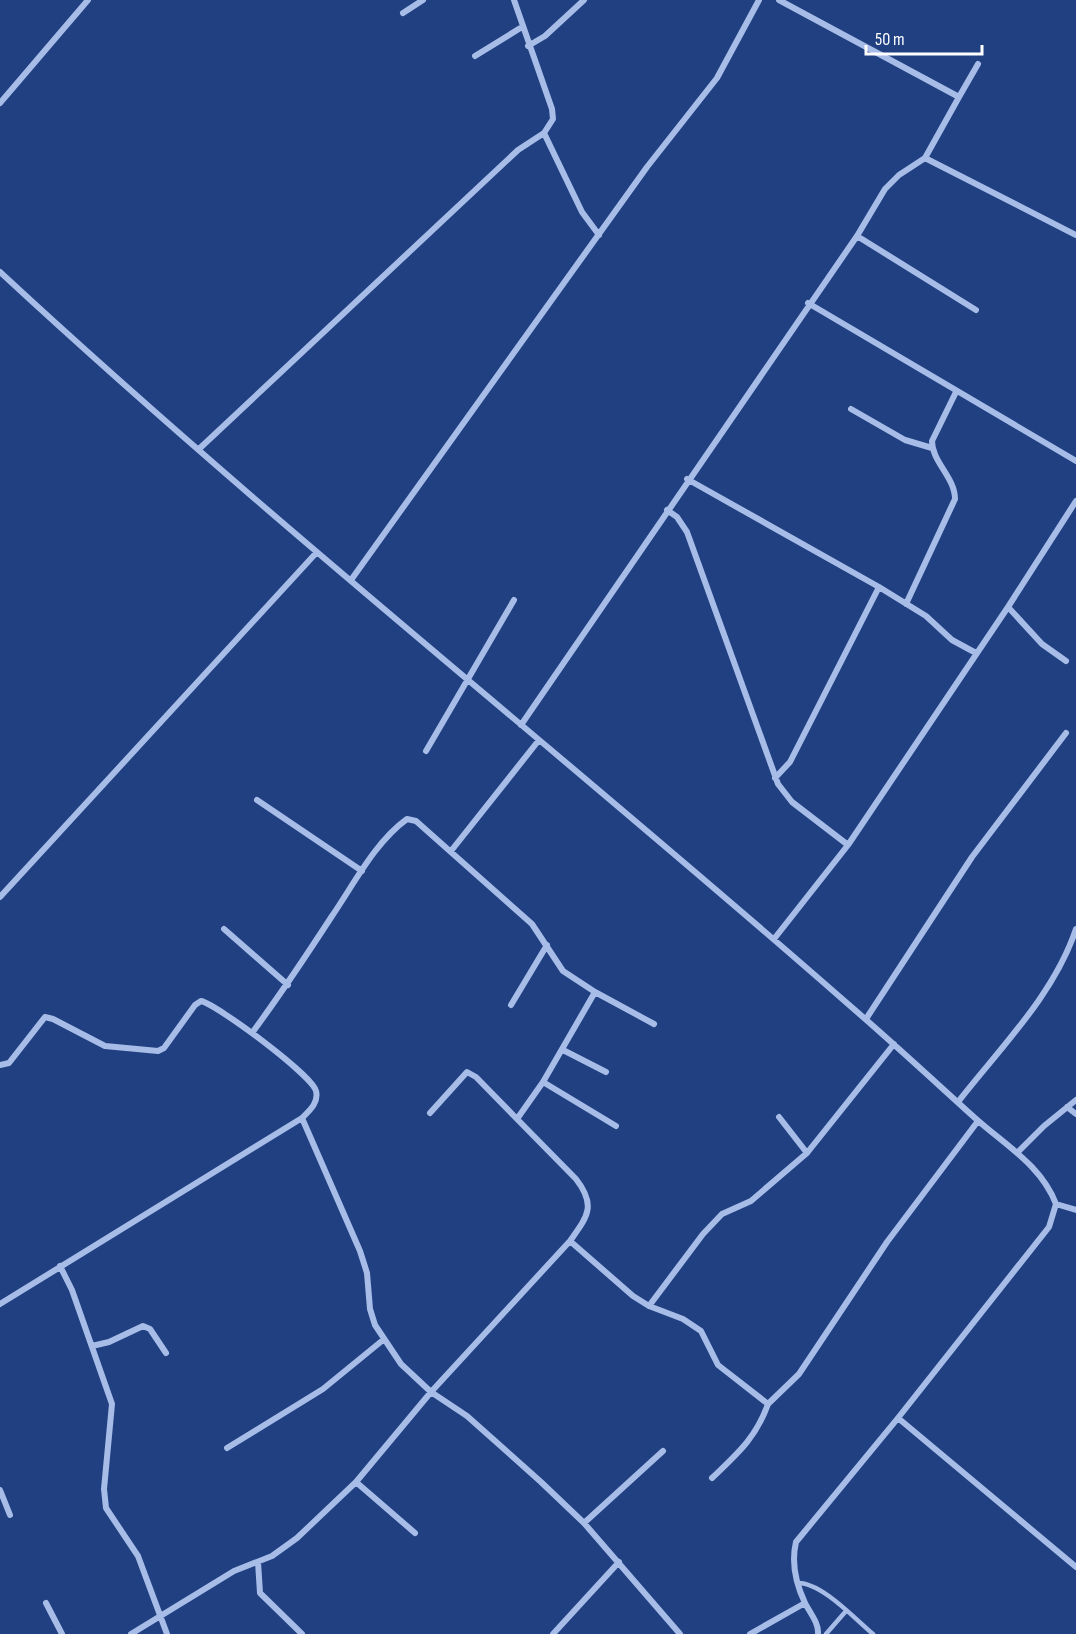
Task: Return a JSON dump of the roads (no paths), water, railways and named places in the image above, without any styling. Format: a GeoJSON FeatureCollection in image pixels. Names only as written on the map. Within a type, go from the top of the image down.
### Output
{"type":"FeatureCollection","features":[{"type":"Feature","properties":{"kind":"street"},"geometry":{"type":"LineString","coordinates":[[0,103],[88,0]]}},
{"type":"Feature","properties":{"kind":"street"},"geometry":{"type":"LineString","coordinates":[[403,13],[423,0]]}},
{"type":"Feature","properties":{"kind":"street"},"geometry":{"type":"LineString","coordinates":[[199,449],[509,158],[544,133],[553,119],[552,110],[514,0]]}},
{"type":"Feature","properties":{"kind":"street"},"geometry":{"type":"LineString","coordinates":[[528,46],[545,36],[584,0]]}},
{"type":"Feature","properties":{"kind":"street"},"geometry":{"type":"LineString","coordinates":[[351,580],[647,167],[717,78],[759,0]]}},
{"type":"Feature","properties":{"kind":"street"},"geometry":{"type":"LineString","coordinates":[[779,0],[959,97]]}},
{"type":"Feature","properties":{"kind":"street"},"geometry":{"type":"LineString","coordinates":[[474,56],[522,27]]}},
{"type":"Feature","properties":{"kind":"street"},"geometry":{"type":"LineString","coordinates":[[521,725],[687,479],[856,236],[885,189],[899,175],[925,158],[978,64]]}},
{"type":"Feature","properties":{"kind":"street"},"geometry":{"type":"LineString","coordinates":[[544,133],[582,212],[599,235]]}},
{"type":"Feature","properties":{"kind":"street"},"geometry":{"type":"LineString","coordinates":[[925,158],[1076,235]]}},
{"type":"Feature","properties":{"kind":"street"},"geometry":{"type":"LineString","coordinates":[[856,236],[976,310]]}},
{"type":"Feature","properties":{"kind":"street"},"geometry":{"type":"LineString","coordinates":[[0,272],[317,552],[774,939],[1041,1176],[1056,1204],[1049,1227],[898,1418],[795,1542],[793,1554],[798,1583],[818,1629],[818,1634]]}},
{"type":"Feature","properties":{"kind":"street"},"geometry":{"type":"LineString","coordinates":[[808,303],[1076,461]]}},
{"type":"Feature","properties":{"kind":"street"},"geometry":{"type":"LineString","coordinates":[[906,604],[956,499],[951,480],[932,448],[932,441],[956,392]]}},
{"type":"Feature","properties":{"kind":"street"},"geometry":{"type":"LineString","coordinates":[[851,409],[905,440],[932,448]]}},
{"type":"Feature","properties":{"kind":"street"},"geometry":{"type":"LineString","coordinates":[[687,479],[879,586],[926,616],[943,634],[976,653]]}},
{"type":"Feature","properties":{"kind":"street"},"geometry":{"type":"LineString","coordinates":[[774,939],[848,845],[1008,607],[1076,501]]}},
{"type":"Feature","properties":{"kind":"street"},"geometry":{"type":"LineString","coordinates":[[667,510],[677,517],[687,532],[775,778],[783,794],[848,845]]}},
{"type":"Feature","properties":{"kind":"street"},"geometry":{"type":"LineString","coordinates":[[0,897],[317,552]]}},
{"type":"Feature","properties":{"kind":"street"},"geometry":{"type":"LineString","coordinates":[[775,778],[790,762],[879,586]]}},
{"type":"Feature","properties":{"kind":"street"},"geometry":{"type":"LineString","coordinates":[[426,751],[514,600]]}},
{"type":"Feature","properties":{"kind":"street"},"geometry":{"type":"LineString","coordinates":[[1008,607],[1042,644],[1066,661]]}},
{"type":"Feature","properties":{"kind":"street"},"geometry":{"type":"LineString","coordinates":[[866,1019],[972,857],[1066,733]]}},
{"type":"Feature","properties":{"kind":"street"},"geometry":{"type":"LineString","coordinates":[[451,851],[539,740]]}},
{"type":"Feature","properties":{"kind":"street"},"geometry":{"type":"LineString","coordinates":[[256,800],[362,871]]}},
{"type":"Feature","properties":{"kind":"street"},"geometry":{"type":"LineString","coordinates":[[252,1033],[288,985],[362,871],[398,825],[407,819],[416,821],[532,924],[563,971],[654,1024]]}},
{"type":"Feature","properties":{"kind":"street"},"geometry":{"type":"LineString","coordinates":[[224,929],[288,985]]}},
{"type":"Feature","properties":{"kind":"street"},"geometry":{"type":"LineString","coordinates":[[958,1102],[1053,981],[1069,952],[1076,929]]}},
{"type":"Feature","properties":{"kind":"street"},"geometry":{"type":"LineString","coordinates":[[511,1005],[547,945]]}},
{"type":"Feature","properties":{"kind":"street"},"geometry":{"type":"LineString","coordinates":[[517,1119],[563,1050],[596,992]]}},
{"type":"Feature","properties":{"kind":"street"},"geometry":{"type":"LineString","coordinates":[[0,1065],[9,1063],[40,1020],[45,1017],[105,1046],[158,1051],[164,1048],[195,1005],[201,1001],[252,1033],[314,1084],[317,1093],[315,1104],[302,1118],[0,1304]]}},
{"type":"Feature","properties":{"kind":"street"},"geometry":{"type":"LineString","coordinates":[[650,1306],[703,1234],[722,1214],[751,1201],[807,1153],[894,1044]]}},
{"type":"Feature","properties":{"kind":"street"},"geometry":{"type":"LineString","coordinates":[[563,1050],[606,1072]]}},
{"type":"Feature","properties":{"kind":"street"},"geometry":{"type":"LineString","coordinates":[[131,1634],[234,1571],[272,1556],[297,1538],[356,1482],[431,1392],[570,1241],[587,1217],[590,1204],[584,1189],[476,1077],[467,1072],[430,1113]]}},
{"type":"Feature","properties":{"kind":"street"},"geometry":{"type":"LineString","coordinates":[[543,1082],[616,1126]]}},
{"type":"Feature","properties":{"kind":"street"},"geometry":{"type":"LineString","coordinates":[[1017,1153],[1076,1100]]}},
{"type":"Feature","properties":{"kind":"street"},"geometry":{"type":"LineString","coordinates":[[1067,1107],[1076,1114]]}},
{"type":"Feature","properties":{"kind":"street"},"geometry":{"type":"LineString","coordinates":[[779,1116],[807,1153]]}},
{"type":"Feature","properties":{"kind":"street"},"geometry":{"type":"LineString","coordinates":[[302,1118],[360,1251],[367,1273],[370,1309],[383,1340],[401,1364],[431,1392],[467,1416],[584,1523],[680,1634]]}},
{"type":"Feature","properties":{"kind":"street"},"geometry":{"type":"LineString","coordinates":[[712,1478],[749,1442],[760,1427],[768,1404],[799,1374],[887,1242],[978,1121]]}},
{"type":"Feature","properties":{"kind":"street"},"geometry":{"type":"LineString","coordinates":[[1056,1204],[1076,1210]]}},
{"type":"Feature","properties":{"kind":"street"},"geometry":{"type":"LineString","coordinates":[[570,1241],[633,1296],[650,1306],[682,1319],[701,1331],[718,1365],[768,1404]]}},
{"type":"Feature","properties":{"kind":"street"},"geometry":{"type":"LineString","coordinates":[[60,1266],[112,1404],[104,1499],[106,1508],[138,1556],[167,1634]]}},
{"type":"Feature","properties":{"kind":"street"},"geometry":{"type":"LineString","coordinates":[[92,1346],[109,1342],[143,1326],[150,1329],[166,1353]]}},
{"type":"Feature","properties":{"kind":"street"},"geometry":{"type":"LineString","coordinates":[[227,1448],[315,1395],[383,1340]]}},
{"type":"Feature","properties":{"kind":"street"},"geometry":{"type":"LineString","coordinates":[[898,1418],[1076,1567]]}},
{"type":"Feature","properties":{"kind":"street"},"geometry":{"type":"LineString","coordinates":[[584,1523],[663,1451]]}},
{"type":"Feature","properties":{"kind":"street"},"geometry":{"type":"LineString","coordinates":[[356,1482],[415,1533]]}},
{"type":"Feature","properties":{"kind":"street"},"geometry":{"type":"LineString","coordinates":[[0,1490],[10,1515]]}},
{"type":"Feature","properties":{"kind":"street"},"geometry":{"type":"LineString","coordinates":[[258,1562],[260,1593],[302,1634]]}},
{"type":"Feature","properties":{"kind":"street"},"geometry":{"type":"LineString","coordinates":[[553,1634],[619,1562]]}},
{"type":"Feature","properties":{"kind":"street"},"geometry":{"type":"LineString","coordinates":[[46,1603],[62,1634]]}},
{"type":"Feature","properties":{"kind":"street"},"geometry":{"type":"LineString","coordinates":[[750,1634],[805,1603]]}},
{"type":"Feature","properties":{"kind":"lane"},"geometry":{"type":"LineString","coordinates":[[798,1583],[818,1589],[873,1634]]}},
{"type":"Feature","properties":{"kind":"lane"},"geometry":{"type":"LineString","coordinates":[[826,1634],[846,1611]]}}]}
